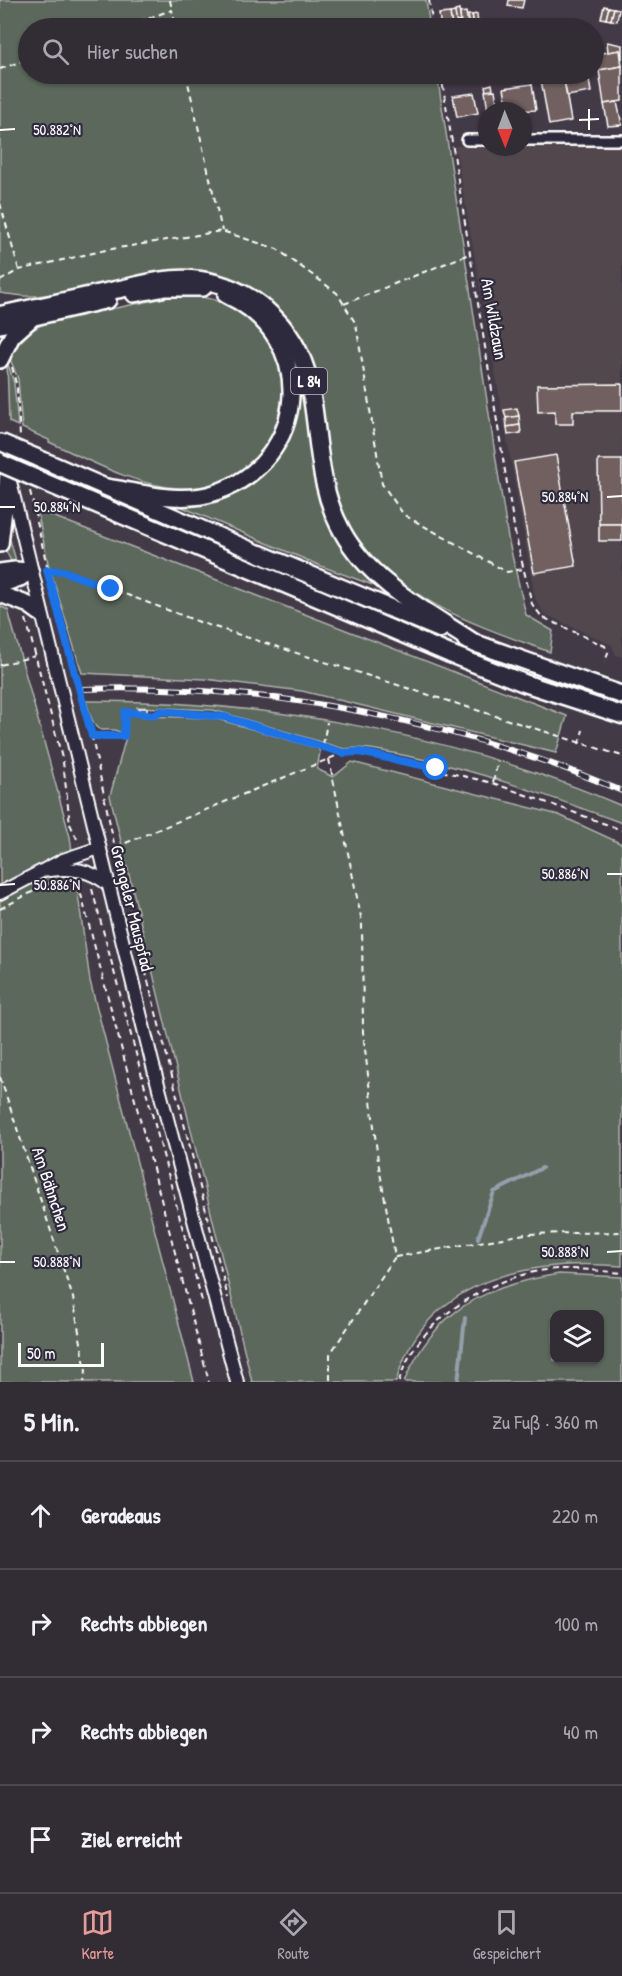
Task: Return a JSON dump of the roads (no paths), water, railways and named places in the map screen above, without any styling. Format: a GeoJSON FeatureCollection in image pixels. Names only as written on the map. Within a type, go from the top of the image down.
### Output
{"type":"FeatureCollection","features":[{"type":"Feature","properties":{"kind":"highway","name":"L 84"},"geometry":{"type":"LineString","coordinates":[[0,325],[35,312],[142,284],[190,279],[228,286],[262,305],[287,330],[303,361],[313,399],[326,494],[342,532],[353,548],[382,579],[476,644]]}},
{"type":"Feature","properties":{"kind":"highway","name":"L 84"},"geometry":{"type":"LineString","coordinates":[[0,315],[35,312],[149,291],[184,287],[206,289],[228,296],[254,312],[265,322],[283,352],[291,386],[289,414],[278,443],[256,471],[235,484],[213,493],[193,497],[106,487]]}},
{"type":"Feature","properties":{"kind":"highway","name":"L 84"},"geometry":{"type":"LineString","coordinates":[[0,301],[35,312]]}},
{"type":"Feature","properties":{"kind":"highway","name":"L 84"},"geometry":{"type":"LineString","coordinates":[[2,356],[12,336],[35,312]]}},
{"type":"Feature","properties":{"kind":"highway","name":"L 84"},"geometry":{"type":"LineString","coordinates":[[0,442],[476,644],[622,695]]}},
{"type":"Feature","properties":{"kind":"highway"},"geometry":{"type":"LineString","coordinates":[[0,544],[4,468],[37,485],[450,654],[524,683],[622,715]]}},
{"type":"Feature","properties":{"kind":"highway"},"geometry":{"type":"LineString","coordinates":[[0,572],[30,571]]}},
{"type":"Feature","properties":{"kind":"highway"},"geometry":{"type":"LineString","coordinates":[[0,585],[20,578],[30,571]]}},
{"type":"Feature","properties":{"kind":"highway"},"geometry":{"type":"LineString","coordinates":[[0,594],[29,605],[40,614]]}},
{"type":"Feature","properties":{"kind":"main road","name":"Grengeler Mauspfad"},"geometry":{"type":"LineString","coordinates":[[0,442],[4,468],[108,884],[190,1209],[237,1382]]}},
{"type":"Feature","properties":{"kind":"main road"},"geometry":{"type":"LineString","coordinates":[[0,893],[39,872],[84,852],[99,848]]}},
{"type":"Feature","properties":{"kind":"main road"},"geometry":{"type":"LineString","coordinates":[[39,872],[77,869],[108,884]]}},
{"type":"Feature","properties":{"kind":"street"},"geometry":{"type":"LineString","coordinates":[[467,140],[478,140]]}},
{"type":"Feature","properties":{"kind":"street"},"geometry":{"type":"LineString","coordinates":[[532,140],[622,140]]}},
{"type":"Feature","properties":{"kind":"waterway"},"geometry":{"type":"LineString","coordinates":[[478,1238],[494,1192],[542,1168]]}},
{"type":"Feature","properties":{"kind":"waterway"},"geometry":{"type":"LineString","coordinates":[[458,1382],[465,1318]]}},
{"type":"Feature","properties":{"kind":"railway"},"geometry":{"type":"LineString","coordinates":[[83,689],[220,692],[358,711],[493,744],[622,791]]}}]}
